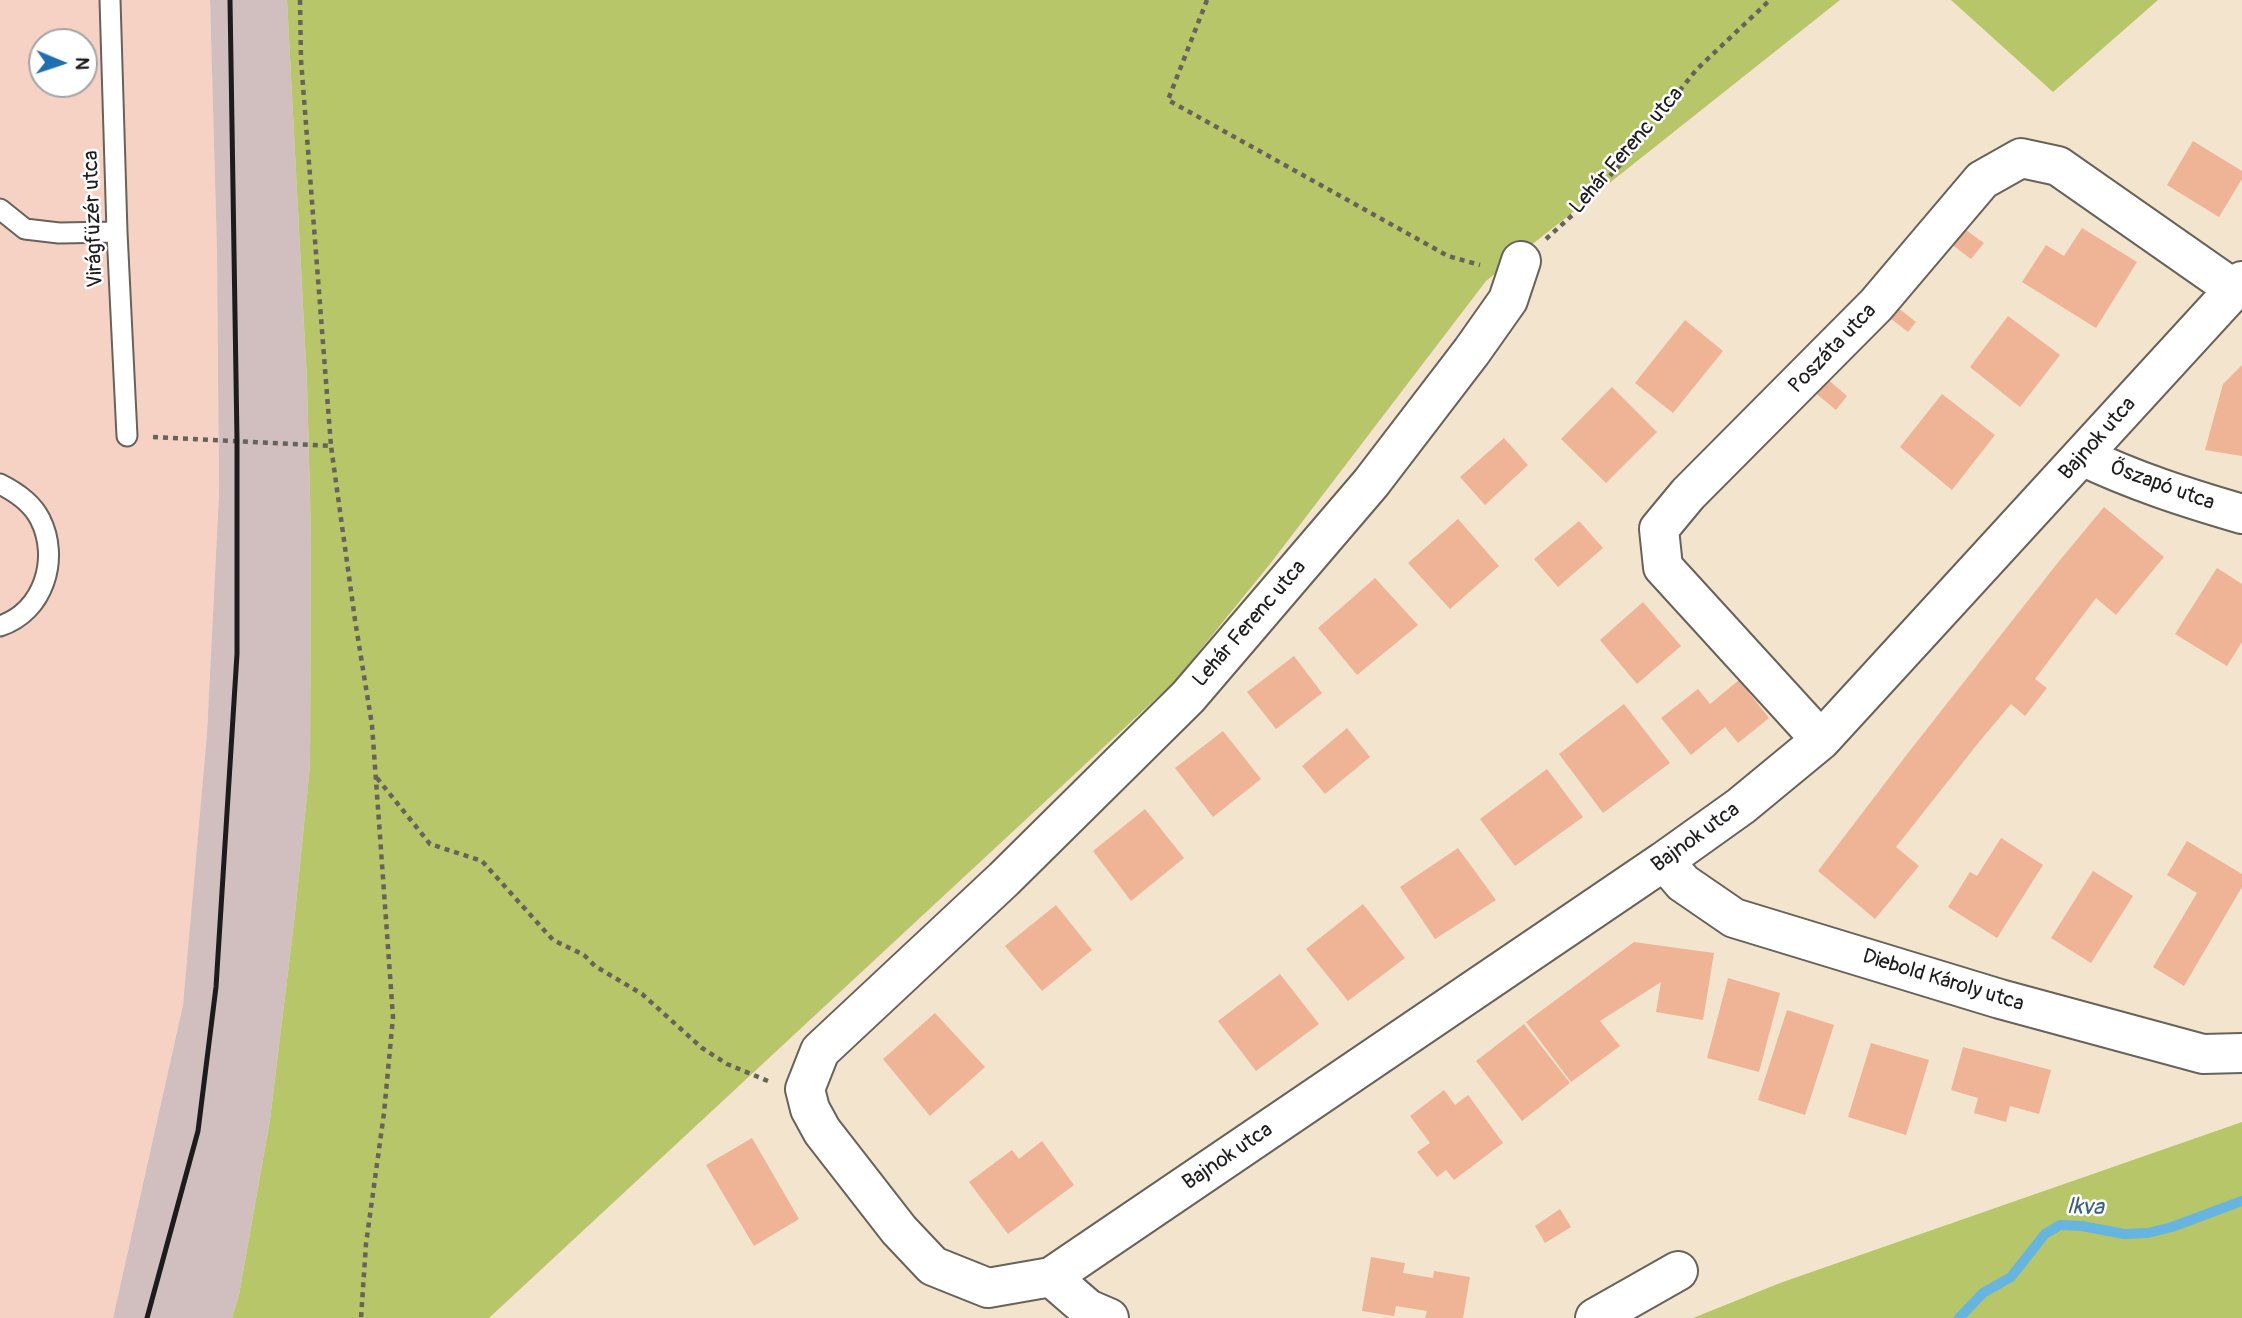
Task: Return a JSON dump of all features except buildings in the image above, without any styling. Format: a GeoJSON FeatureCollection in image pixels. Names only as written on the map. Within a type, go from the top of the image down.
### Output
{"type":"FeatureCollection","features":[{"type":"Feature","properties":{"kind":"street","name":"Poszáta utca"},"geometry":{"type":"LineString","coordinates":[[1821,740],[1663,566],[1659,529],[1688,494],[1876,305],[1982,180],[2021,158],[2058,166],[2238,285]]}},
{"type":"Feature","properties":{"kind":"street","name":"Lehár Ferenc utca"},"geometry":{"type":"LineString","coordinates":[[810,1109],[805,1089],[820,1051],[1004,879],[1188,697],[1379,472],[1508,300],[1521,261]]}},
{"type":"Feature","properties":{"kind":"street","name":"Bajnok utca"},"geometry":{"type":"LineString","coordinates":[[810,1109],[822,1131],[899,1230],[933,1266],[988,1288],[1051,1277],[1664,861],[1741,806],[1821,740],[2238,285]]}},
{"type":"Feature","properties":{"kind":"street","name":"Őszapó utca"},"geometry":{"type":"LineString","coordinates":[[2082,456],[2175,495],[2242,514]]}},
{"type":"Feature","properties":{"kind":"street","name":"Diebold Károly utca"},"geometry":{"type":"LineString","coordinates":[[1664,861],[1683,883],[1734,918],[2000,999],[2203,1054],[2242,1053]]}},
{"type":"Feature","properties":{"kind":"street"},"geometry":{"type":"LineString","coordinates":[[1595,1318],[1678,1271]]}},
{"type":"Feature","properties":{"kind":"street"},"geometry":{"type":"LineString","coordinates":[[1051,1277],[1088,1309],[1109,1318]]}},
{"type":"Feature","properties":{"kind":"lane","name":"Virágfüzér utca"},"geometry":{"type":"LineString","coordinates":[[110,0],[127,436]]}},
{"type":"Feature","properties":{"kind":"lane"},"geometry":{"type":"LineString","coordinates":[[0,209],[25,229],[59,233],[117,232]]}},
{"type":"Feature","properties":{"kind":"lane"},"geometry":{"type":"LineString","coordinates":[[0,484],[23,498],[40,517],[49,541],[49,567],[41,591],[25,612],[0,626]]}},
{"type":"Feature","properties":{"kind":"path"},"geometry":{"type":"LineString","coordinates":[[300,0],[301,60],[331,446],[372,725],[393,1017],[384,1113],[366,1244],[361,1318]]}},
{"type":"Feature","properties":{"kind":"path"},"geometry":{"type":"LineString","coordinates":[[1207,0],[1168,100],[1448,256],[1488,267],[1521,261]]}},
{"type":"Feature","properties":{"kind":"path","name":"Lehár Ferenc utca"},"geometry":{"type":"LineString","coordinates":[[1521,261],[1578,210],[1620,165],[1697,69],[1770,0]]}},
{"type":"Feature","properties":{"kind":"path"},"geometry":{"type":"LineString","coordinates":[[127,436],[331,446]]}},
{"type":"Feature","properties":{"kind":"path"},"geometry":{"type":"LineString","coordinates":[[376,778],[430,844],[482,862],[553,940],[584,955],[595,965],[642,994],[702,1048],[727,1064],[762,1077],[810,1109]]}},
{"type":"Feature","properties":{"kind":"shaded area"},"geometry":{"type":"Polygon","coordinates":[[[0,0],[210,0],[217,252],[219,494],[207,733],[183,1005],[113,1318],[0,1318],[0,0]]]}},
{"type":"Feature","properties":{"kind":"shaded area"},"geometry":{"type":"Polygon","coordinates":[[[210,0],[287,0],[307,382],[311,536],[310,766],[270,1120],[239,1295],[232,1318],[113,1318],[183,1005],[207,733],[219,494],[217,252],[210,0]]]}},
{"type":"Feature","properties":{"kind":"green space"},"geometry":{"type":"Polygon","coordinates":[[[287,0],[1840,0],[1486,281],[1270,564],[1175,681],[489,1318],[232,1318],[239,1295],[270,1120],[310,766],[311,536],[307,382],[287,0]]]}},
{"type":"Feature","properties":{"kind":"green space"},"geometry":{"type":"Polygon","coordinates":[[[1951,0],[2158,0],[2053,92],[1951,0]]]}},
{"type":"Feature","properties":{"kind":"green space"},"geometry":{"type":"Polygon","coordinates":[[[2242,1122],[2242,1318],[1693,1318],[1780,1283],[2242,1122]]]}},
{"type":"Feature","properties":{"kind":"waterway","name":"Ikva"},"geometry":{"type":"LineString","coordinates":[[1959,1318],[1983,1293],[2011,1277],[2045,1234],[2060,1225],[2124,1234],[2148,1233],[2242,1201]]}},
{"type":"Feature","properties":{"kind":"railway"},"geometry":{"type":"LineString","coordinates":[[147,1318],[198,1131],[216,987],[237,654],[237,440],[230,0]]}}]}
